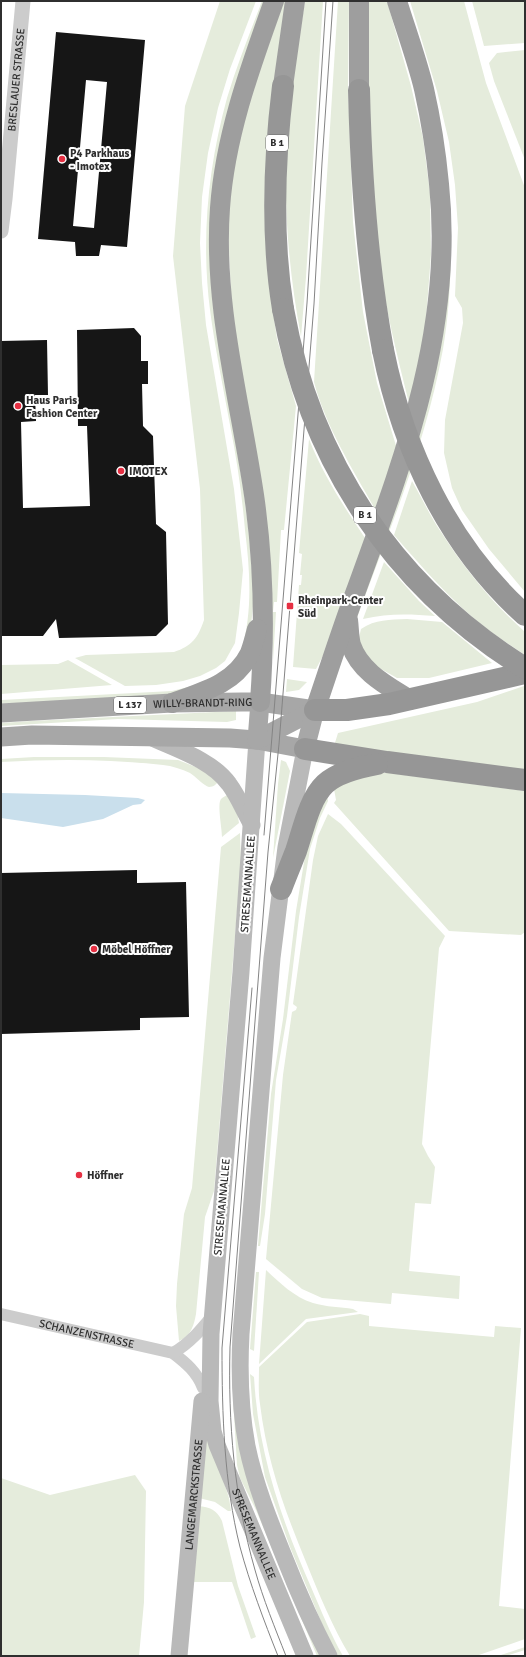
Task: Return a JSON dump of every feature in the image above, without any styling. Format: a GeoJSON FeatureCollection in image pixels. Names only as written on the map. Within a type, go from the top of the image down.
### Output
{"type":"FeatureCollection","features":[{"type":"Feature","properties":{"kind":"highway"},"geometry":{"type":"LineString","coordinates":[[267,703],[261,565],[254,496],[222,307],[219,254],[220,208],[226,160],[248,72],[274,1]]}},
{"type":"Feature","properties":{"kind":"highway","name":"B 1"},"geometry":{"type":"LineString","coordinates":[[295,1],[283,86],[276,160],[275,209],[278,267],[283,309],[294,363],[316,426],[348,490],[371,525],[395,556],[446,610],[478,635],[525,668]]}},
{"type":"Feature","properties":{"kind":"highway"},"geometry":{"type":"LineString","coordinates":[[359,1],[359,90],[364,210],[370,274],[383,350],[396,402],[407,437],[421,471],[437,503],[479,565],[525,615]]}},
{"type":"Feature","properties":{"kind":"highway"},"geometry":{"type":"LineString","coordinates":[[397,1],[424,88],[434,140],[440,185],[441,224],[438,300],[434,336],[416,412],[393,488],[347,613],[315,710],[346,710],[410,700],[525,673]]}},
{"type":"Feature","properties":{"kind":"highway"},"geometry":{"type":"LineString","coordinates":[[172,703],[227,681],[239,670],[250,652],[263,612]]}},
{"type":"Feature","properties":{"kind":"highway"},"geometry":{"type":"LineString","coordinates":[[347,613],[351,645],[359,660],[373,676],[410,700]]}},
{"type":"Feature","properties":{"kind":"highway"},"geometry":{"type":"LineString","coordinates":[[305,749],[387,762],[525,780]]}},
{"type":"Feature","properties":{"kind":"highway"},"geometry":{"type":"LineString","coordinates":[[281,889],[306,818],[316,796],[326,783],[349,772],[387,762]]}},
{"type":"Feature","properties":{"kind":"main road","name":"WILLY-BRANDT-RING"},"geometry":{"type":"LineString","coordinates":[[1,713],[172,703],[267,703]]}},
{"type":"Feature","properties":{"kind":"main road","name":"L 137"},"geometry":{"type":"LineString","coordinates":[[267,703],[315,710]]}},
{"type":"Feature","properties":{"kind":"main road"},"geometry":{"type":"LineString","coordinates":[[267,703],[288,724],[305,749]]}},
{"type":"Feature","properties":{"kind":"main road","name":"STRESEMANNALLEE"},"geometry":{"type":"LineString","coordinates":[[267,703],[257,740],[252,825],[211,1334],[210,1401],[213,1431],[217,1445],[305,1656]]}},
{"type":"Feature","properties":{"kind":"main road"},"geometry":{"type":"LineString","coordinates":[[257,740],[315,710]]}},
{"type":"Feature","properties":{"kind":"main road","name":"STRESEMANNALLEE"},"geometry":{"type":"LineString","coordinates":[[315,710],[305,749],[286,847],[271,966],[240,1334],[241,1402],[247,1446],[269,1520],[311,1624],[329,1656]]}},
{"type":"Feature","properties":{"kind":"main road"},"geometry":{"type":"LineString","coordinates":[[1,737],[32,735],[148,736],[257,740],[305,749]]}},
{"type":"Feature","properties":{"kind":"main road"},"geometry":{"type":"LineString","coordinates":[[148,736],[204,762],[218,772],[236,794],[252,825]]}},
{"type":"Feature","properties":{"kind":"main road","name":"LANGEMARCKSTRASSE"},"geometry":{"type":"LineString","coordinates":[[179,1656],[203,1388],[211,1334]]}},
{"type":"Feature","properties":{"kind":"street","name":"BRESLAUER STRASSE"},"geometry":{"type":"LineString","coordinates":[[1,231],[23,1]]}},
{"type":"Feature","properties":{"kind":"street","name":"SCHANZENSTRASSE"},"geometry":{"type":"LineString","coordinates":[[1,1314],[173,1353],[196,1373],[203,1388]]}},
{"type":"Feature","properties":{"kind":"street"},"geometry":{"type":"LineString","coordinates":[[173,1353],[197,1335],[213,1315]]}},
{"type":"Feature","properties":{"kind":"green space"},"geometry":{"type":"Polygon","coordinates":[[[220,1],[256,1],[230,69],[218,108],[208,153],[202,197],[200,243],[206,325],[234,489],[243,570],[235,643],[225,661],[216,668],[200,676],[183,681],[156,685],[125,686],[75,658],[86,655],[174,652],[190,644],[194,640],[204,620],[200,489],[173,256],[185,106],[220,1]]]}},
{"type":"Feature","properties":{"kind":"green space"},"geometry":{"type":"Polygon","coordinates":[[[262,1],[267,1],[210,246],[213,306],[244,493],[254,596],[250,635],[241,652],[245,637],[249,607],[248,561],[237,464],[210,310],[207,283],[206,230],[211,177],[220,124],[235,73],[262,1]]]}},
{"type":"Feature","properties":{"kind":"green space"},"geometry":{"type":"Polygon","coordinates":[[[284,1],[286,1],[269,284],[277,339],[296,406],[284,530],[281,530],[277,602],[274,602],[273,612],[276,612],[273,661],[272,611],[232,318],[228,225],[231,182],[240,136],[251,95],[284,1]]]}},
{"type":"Feature","properties":{"kind":"green space"},"geometry":{"type":"Polygon","coordinates":[[[305,1],[323,1],[301,337],[290,264],[286,165],[288,123],[294,70],[305,1]]]}},
{"type":"Feature","properties":{"kind":"green space"},"geometry":{"type":"Polygon","coordinates":[[[338,1],[349,1],[348,90],[353,222],[363,312],[377,383],[397,449],[375,509],[349,463],[325,415],[314,382],[338,1]]]}},
{"type":"Feature","properties":{"kind":"green space"},"geometry":{"type":"Polygon","coordinates":[[[369,1],[387,1],[411,86],[423,138],[430,193],[431,254],[425,332],[410,407],[386,302],[376,238],[370,120],[369,1]]]}},
{"type":"Feature","properties":{"kind":"green space"},"geometry":{"type":"Polygon","coordinates":[[[410,1],[464,1],[486,83],[525,188],[525,592],[489,549],[462,510],[452,488],[444,453],[445,420],[463,323],[462,308],[455,296],[458,228],[455,185],[449,142],[437,91],[410,1]]]}},
{"type":"Feature","properties":{"kind":"green space"},"geometry":{"type":"Polygon","coordinates":[[[472,1],[525,1],[525,43],[484,46],[472,1]]]}},
{"type":"Feature","properties":{"kind":"green space"},"geometry":{"type":"Polygon","coordinates":[[[525,50],[525,160],[494,81],[489,63],[497,53],[525,50]]]}},
{"type":"Feature","properties":{"kind":"green space"},"geometry":{"type":"Polygon","coordinates":[[[451,229],[449,304],[443,349],[436,384],[427,419],[405,488],[355,623],[355,613],[399,492],[451,229]]]}},
{"type":"Feature","properties":{"kind":"green space"},"geometry":{"type":"Polygon","coordinates":[[[309,439],[327,478],[365,538],[326,650],[316,669],[293,667],[299,585],[301,585],[302,575],[300,575],[302,554],[299,553],[309,439]]]}},
{"type":"Feature","properties":{"kind":"green space"},"geometry":{"type":"Polygon","coordinates":[[[412,481],[437,526],[459,559],[490,598],[525,632],[525,655],[474,619],[438,584],[394,535],[412,481]]]}},
{"type":"Feature","properties":{"kind":"green space"},"geometry":{"type":"Polygon","coordinates":[[[384,562],[419,601],[435,616],[399,614],[363,619],[384,562]]]}},
{"type":"Feature","properties":{"kind":"green space"},"geometry":{"type":"Polygon","coordinates":[[[407,619],[442,622],[492,663],[429,678],[397,678],[374,665],[358,642],[361,629],[372,623],[407,619]]]}},
{"type":"Feature","properties":{"kind":"green space"},"geometry":{"type":"Polygon","coordinates":[[[68,660],[112,685],[1,694],[1,665],[58,664],[68,660]]]}},
{"type":"Feature","properties":{"kind":"green space"},"geometry":{"type":"Polygon","coordinates":[[[287,679],[307,682],[299,690],[286,692],[287,679]]]}},
{"type":"Feature","properties":{"kind":"green space"},"geometry":{"type":"Polygon","coordinates":[[[192,686],[179,694],[1,704],[1,700],[172,691],[192,686]]]}},
{"type":"Feature","properties":{"kind":"green space"},"geometry":{"type":"Polygon","coordinates":[[[524,686],[525,774],[334,746],[338,733],[477,702],[524,686]]]}},
{"type":"Feature","properties":{"kind":"green space"},"geometry":{"type":"Polygon","coordinates":[[[236,711],[236,720],[227,722],[118,719],[1,726],[1,723],[31,721],[236,711]]]}},
{"type":"Feature","properties":{"kind":"green space"},"geometry":{"type":"Polygon","coordinates":[[[34,757],[104,757],[178,760],[201,769],[219,781],[214,786],[209,787],[190,773],[166,765],[82,760],[1,762],[1,759],[34,757]]]}},
{"type":"Feature","properties":{"kind":"green space"},"geometry":{"type":"Polygon","coordinates":[[[281,760],[286,762],[290,771],[273,858],[278,784],[281,760]]]}},
{"type":"Feature","properties":{"kind":"green space"},"geometry":{"type":"Polygon","coordinates":[[[377,773],[390,773],[525,791],[525,932],[521,935],[449,931],[334,803],[336,800],[334,789],[338,785],[377,773]]]}},
{"type":"Feature","properties":{"kind":"green space"},"geometry":{"type":"Polygon","coordinates":[[[229,794],[237,811],[239,823],[222,837],[220,802],[222,798],[229,794]]]}},
{"type":"Feature","properties":{"kind":"green space"},"geometry":{"type":"Polygon","coordinates":[[[327,795],[328,801],[320,818],[310,849],[299,917],[287,1016],[276,1080],[265,1214],[260,1246],[258,1246],[271,1094],[283,1019],[296,911],[309,832],[327,795]]]}},
{"type":"Feature","properties":{"kind":"green space"},"geometry":{"type":"Polygon","coordinates":[[[328,814],[341,824],[445,936],[439,948],[422,1144],[435,1167],[431,1204],[415,1203],[409,1271],[460,1276],[459,1299],[392,1293],[391,1304],[322,1298],[302,1289],[266,1259],[283,1075],[292,1012],[296,1010],[297,1007],[293,1004],[313,860],[318,836],[328,814]]]}},
{"type":"Feature","properties":{"kind":"green space"},"geometry":{"type":"Polygon","coordinates":[[[240,833],[241,863],[214,1191],[205,1217],[196,1314],[193,1326],[189,1333],[179,1341],[176,1306],[177,1284],[184,1214],[192,1188],[221,847],[240,833]]]}},
{"type":"Feature","properties":{"kind":"green space"},"geometry":{"type":"Polygon","coordinates":[[[266,1270],[288,1289],[306,1300],[323,1305],[353,1309],[358,1312],[306,1319],[259,1364],[266,1270]]]}},
{"type":"Feature","properties":{"kind":"green space"},"geometry":{"type":"Polygon","coordinates":[[[256,1272],[259,1272],[254,1351],[250,1349],[256,1272]]]}},
{"type":"Feature","properties":{"kind":"green space"},"geometry":{"type":"Polygon","coordinates":[[[360,1314],[369,1316],[369,1326],[494,1337],[495,1326],[521,1328],[499,1606],[525,1609],[525,1639],[476,1656],[350,1656],[337,1633],[298,1542],[277,1484],[263,1425],[259,1395],[259,1367],[307,1322],[360,1314]]]}},
{"type":"Feature","properties":{"kind":"green space"},"geometry":{"type":"Polygon","coordinates":[[[250,1374],[254,1377],[260,1432],[273,1485],[281,1510],[300,1562],[326,1622],[343,1656],[338,1656],[327,1636],[290,1547],[265,1477],[253,1414],[250,1374]]]}},
{"type":"Feature","properties":{"kind":"green space"},"geometry":{"type":"Polygon","coordinates":[[[233,1398],[322,1656],[317,1656],[256,1510],[240,1478],[237,1465],[233,1398]]]}},
{"type":"Feature","properties":{"kind":"green space"},"geometry":{"type":"Polygon","coordinates":[[[204,1421],[229,1498],[231,1511],[228,1511],[215,1502],[199,1498],[204,1421]]]}},
{"type":"Feature","properties":{"kind":"green space"},"geometry":{"type":"Polygon","coordinates":[[[135,1475],[146,1491],[144,1602],[139,1656],[1,1656],[1,1478],[50,1495],[135,1475]]]}},
{"type":"Feature","properties":{"kind":"green space"},"geometry":{"type":"Polygon","coordinates":[[[198,1506],[213,1510],[218,1514],[222,1521],[238,1586],[256,1637],[251,1639],[232,1582],[192,1582],[198,1506]]]}},
{"type":"Feature","properties":{"kind":"green space"},"geometry":{"type":"Polygon","coordinates":[[[525,1647],[525,1650],[506,1656],[498,1656],[525,1647]]]}},
{"type":"Feature","properties":{"kind":"water"},"geometry":{"type":"Polygon","coordinates":[[[1,793],[85,795],[138,798],[145,800],[141,804],[133,805],[103,819],[63,827],[1,818],[1,793]]]}},
{"type":"Feature","properties":{"kind":"building","name":"P4 Parkhaus - Imotex"},"geometry":{"type":"Polygon","coordinates":[[[56,32],[145,40],[127,247],[101,245],[99,256],[76,256],[75,242],[38,239],[56,32]],[[86,80],[73,226],[94,228],[107,82],[86,80]]]}},
{"type":"Feature","properties":{"kind":"building","name":"IMOTEX"},"geometry":{"type":"Polygon","coordinates":[[[134,328],[141,336],[141,361],[148,361],[148,384],[142,384],[143,426],[153,436],[156,524],[166,532],[168,624],[156,636],[59,638],[56,619],[43,636],[1,636],[1,341],[47,340],[48,395],[35,395],[36,421],[21,422],[23,508],[90,506],[87,426],[78,426],[77,330],[134,328]]]}},
{"type":"Feature","properties":{"kind":"building","name":"Möbel Höffner"},"geometry":{"type":"Polygon","coordinates":[[[137,870],[137,883],[186,882],[189,1017],[140,1018],[140,1030],[1,1034],[1,873],[137,870]]]}},
{"type":"Feature","properties":{"kind":"tram line"},"geometry":{"type":"LineString","coordinates":[[264,835],[307,303],[326,1]]}},
{"type":"Feature","properties":{"kind":"tram line"},"geometry":{"type":"LineString","coordinates":[[286,1656],[258,1581],[242,1515],[237,1487],[231,1431],[230,1347],[268,852],[279,744],[314,304],[333,1]]}},
{"type":"Feature","properties":{"kind":"tram line"},"geometry":{"type":"LineString","coordinates":[[252,988],[222,1348],[223,1423],[230,1498],[240,1547],[248,1575],[278,1656]]}},
{"type":"Feature","properties":{"kind":"place","name":"P4 Parkhaus - Imotex"},"geometry":{"type":"Point","coordinates":[62,159]}},
{"type":"Feature","properties":{"kind":"place","name":"Haus Paris Fashion Center"},"geometry":{"type":"Point","coordinates":[18,406]}},
{"type":"Feature","properties":{"kind":"place","name":"IMOTEX"},"geometry":{"type":"Point","coordinates":[121,471]}},
{"type":"Feature","properties":{"kind":"place","name":"Rheinpark-Center Süd"},"geometry":{"type":"Point","coordinates":[290,606]}},
{"type":"Feature","properties":{"kind":"place","name":"Möbel Höffner"},"geometry":{"type":"Point","coordinates":[94,949]}},
{"type":"Feature","properties":{"kind":"place","name":"Höffner"},"geometry":{"type":"Point","coordinates":[79,1175]}}]}
